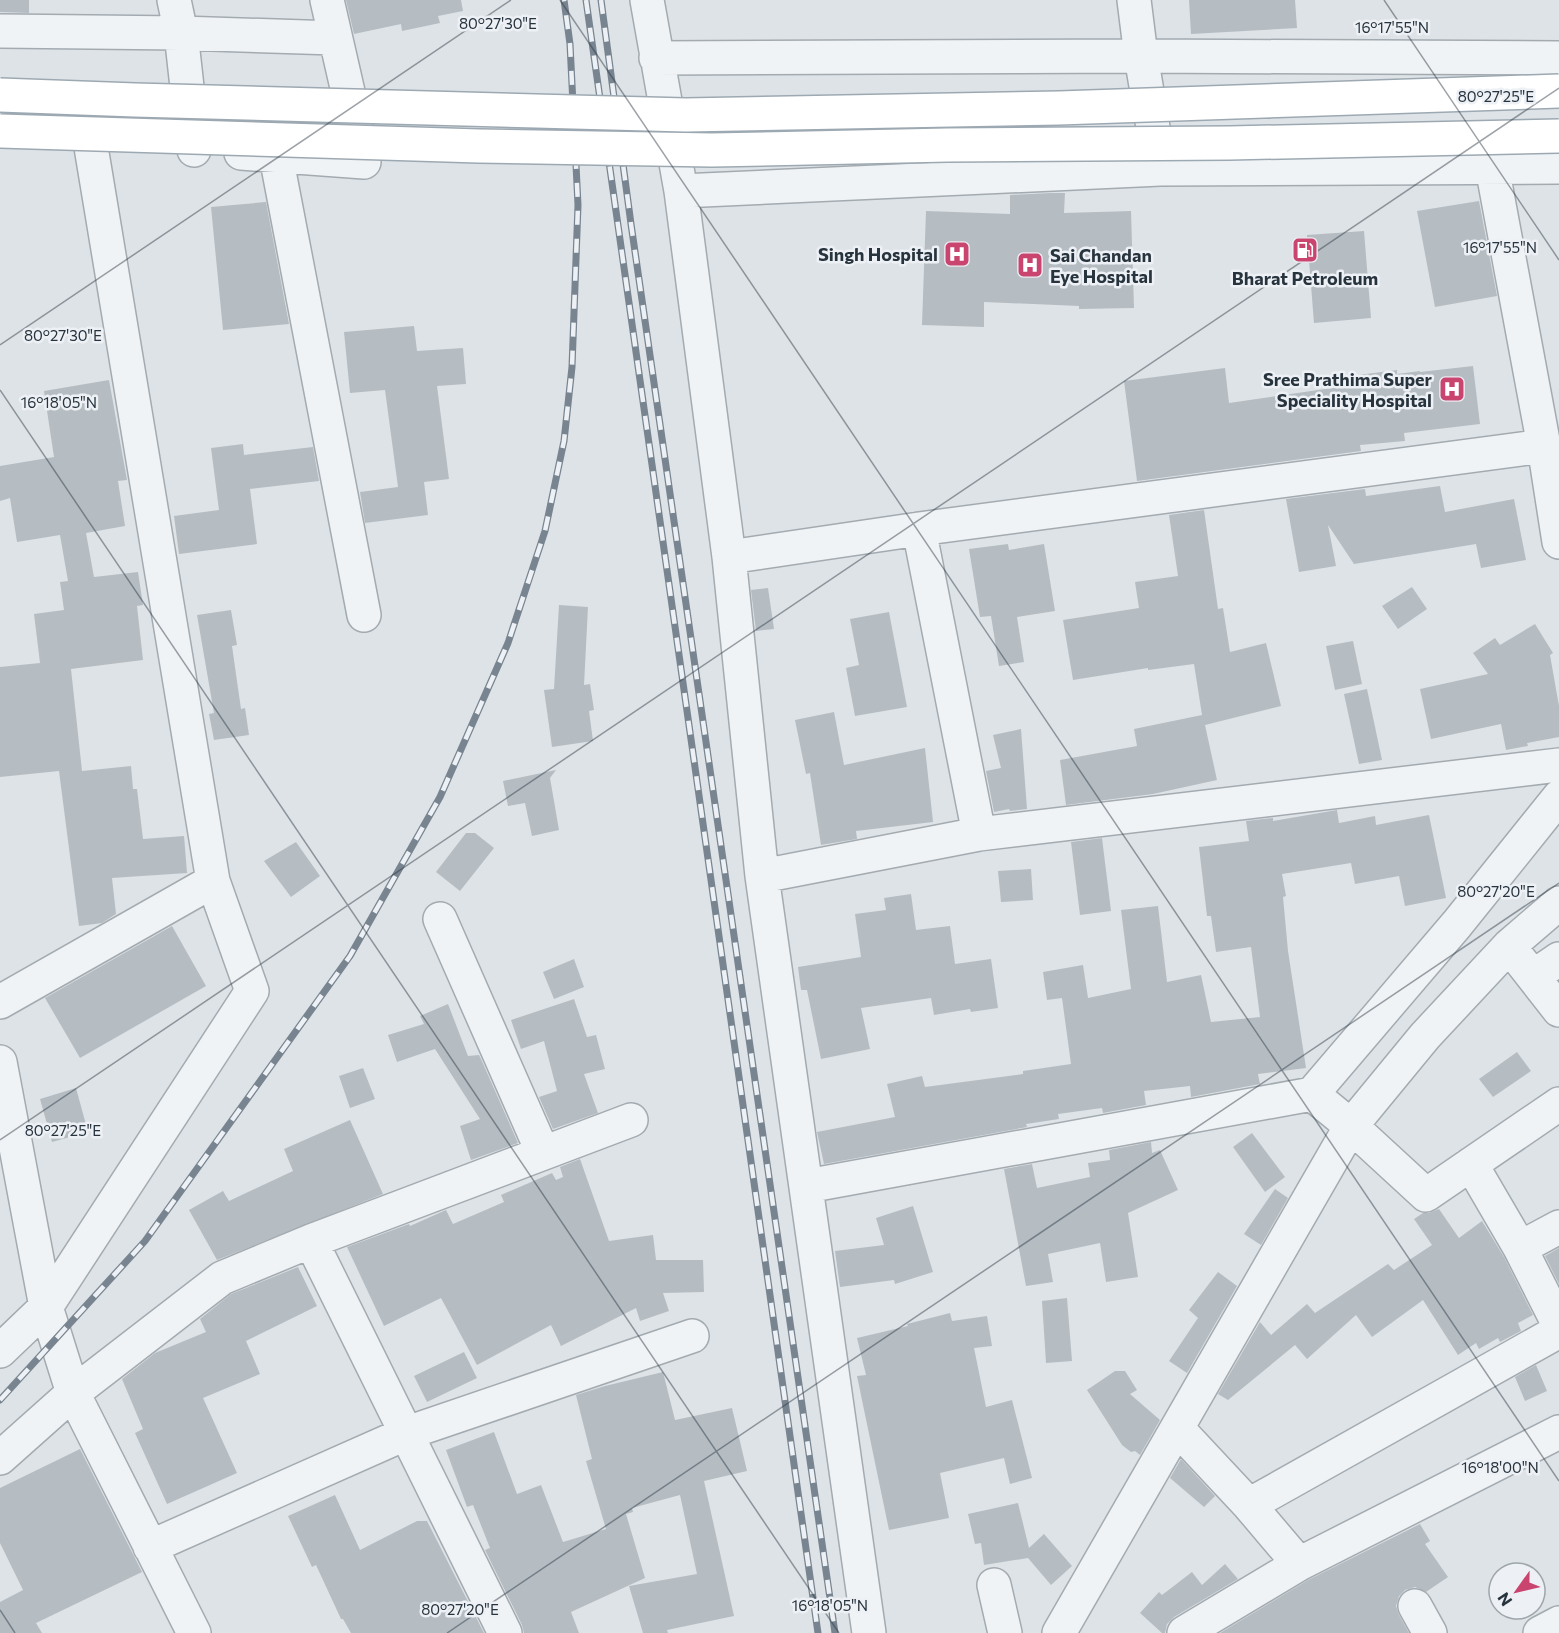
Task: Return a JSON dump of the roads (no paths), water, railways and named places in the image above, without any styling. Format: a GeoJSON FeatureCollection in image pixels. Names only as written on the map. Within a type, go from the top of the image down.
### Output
{"type":"FeatureCollection","features":[{"type":"Feature","properties":{"kind":"main road"},"geometry":{"type":"LineString","coordinates":[[0,95],[686,116],[1059,108],[1559,91]]}},
{"type":"Feature","properties":{"kind":"main road"},"geometry":{"type":"LineString","coordinates":[[0,130],[479,146],[712,150],[1559,136]]}},
{"type":"Feature","properties":{"kind":"street"},"geometry":{"type":"LineString","coordinates":[[174,0],[181,33],[194,150]]}},
{"type":"Feature","properties":{"kind":"street"},"geometry":{"type":"LineString","coordinates":[[0,145],[194,150],[364,162],[327,0]]}},
{"type":"Feature","properties":{"kind":"street"},"geometry":{"type":"LineString","coordinates":[[647,0],[681,191],[729,557],[762,876],[869,1633]]}},
{"type":"Feature","properties":{"kind":"street"},"geometry":{"type":"LineString","coordinates":[[1134,0],[1160,169]]}},
{"type":"Feature","properties":{"kind":"street"},"geometry":{"type":"LineString","coordinates":[[0,31],[335,38]]}},
{"type":"Feature","properties":{"kind":"street"},"geometry":{"type":"LineString","coordinates":[[656,58],[1141,56],[1559,58]]}},
{"type":"Feature","properties":{"kind":"street"},"geometry":{"type":"LineString","coordinates":[[0,1351],[46,1307],[252,991],[213,880],[92,147]]}},
{"type":"Feature","properties":{"kind":"street"},"geometry":{"type":"LineString","coordinates":[[276,156],[364,615]]}},
{"type":"Feature","properties":{"kind":"street"},"geometry":{"type":"LineString","coordinates":[[1492,167],[1544,446],[1559,542]]}},
{"type":"Feature","properties":{"kind":"street"},"geometry":{"type":"LineString","coordinates":[[681,191],[1160,169],[1559,167]]}},
{"type":"Feature","properties":{"kind":"street"},"geometry":{"type":"LineString","coordinates":[[729,557],[919,529],[1544,446]]}},
{"type":"Feature","properties":{"kind":"street"},"geometry":{"type":"LineString","coordinates":[[919,529],[979,834]]}},
{"type":"Feature","properties":{"kind":"street"},"geometry":{"type":"LineString","coordinates":[[762,876],[979,834],[1559,765]]}},
{"type":"Feature","properties":{"kind":"street"},"geometry":{"type":"LineString","coordinates":[[807,1186],[1312,1094],[1457,924],[1559,797]]}},
{"type":"Feature","properties":{"kind":"street"},"geometry":{"type":"LineString","coordinates":[[0,1002],[213,880]]}},
{"type":"Feature","properties":{"kind":"street"},"geometry":{"type":"LineString","coordinates":[[1059,1633],[1351,1126],[1425,1036],[1509,946],[1559,903]]}},
{"type":"Feature","properties":{"kind":"street"},"geometry":{"type":"LineString","coordinates":[[440,920],[543,1153]]}},
{"type":"Feature","properties":{"kind":"street"},"geometry":{"type":"LineString","coordinates":[[1509,946],[1546,967],[1559,1010]]}},
{"type":"Feature","properties":{"kind":"street"},"geometry":{"type":"LineString","coordinates":[[0,1062],[46,1307],[74,1393],[194,1633]]}},
{"type":"Feature","properties":{"kind":"street"},"geometry":{"type":"LineString","coordinates":[[1312,1094],[1351,1126],[1426,1195],[1559,1104]]}},
{"type":"Feature","properties":{"kind":"street"},"geometry":{"type":"LineString","coordinates":[[0,1458],[74,1393],[222,1278],[311,1241],[631,1120]]}},
{"type":"Feature","properties":{"kind":"street"},"geometry":{"type":"LineString","coordinates":[[1471,1164],[1520,1248],[1559,1325]]}},
{"type":"Feature","properties":{"kind":"street"},"geometry":{"type":"LineString","coordinates":[[1520,1248],[1559,1227]]}},
{"type":"Feature","properties":{"kind":"street"},"geometry":{"type":"LineString","coordinates":[[311,1241],[505,1633]]}},
{"type":"Feature","properties":{"kind":"street"},"geometry":{"type":"LineString","coordinates":[[1249,1505],[1559,1331]]}},
{"type":"Feature","properties":{"kind":"street"},"geometry":{"type":"LineString","coordinates":[[150,1547],[407,1433],[692,1336]]}},
{"type":"Feature","properties":{"kind":"street"},"geometry":{"type":"LineString","coordinates":[[1177,1428],[1249,1505],[1299,1564]]}},
{"type":"Feature","properties":{"kind":"street"},"geometry":{"type":"LineString","coordinates":[[1184,1633],[1299,1564],[1559,1432]]}},
{"type":"Feature","properties":{"kind":"street"},"geometry":{"type":"LineString","coordinates":[[994,1586],[1005,1633]]}},
{"type":"Feature","properties":{"kind":"street"},"geometry":{"type":"LineString","coordinates":[[1540,1633],[1559,1623]]}},
{"type":"Feature","properties":{"kind":"railway"},"geometry":{"type":"LineString","coordinates":[[0,1400],[145,1241],[350,956],[440,797],[508,643],[545,531],[564,441],[572,367],[578,205],[570,44],[564,0]]}},
{"type":"Feature","properties":{"kind":"railway"},"geometry":{"type":"LineString","coordinates":[[586,0],[818,1633]]}},
{"type":"Feature","properties":{"kind":"railway"},"geometry":{"type":"LineString","coordinates":[[601,0],[631,224],[835,1633]]}},
{"type":"Feature","properties":{"kind":"place","name":"Bharat Petroleum"},"geometry":{"type":"Point","coordinates":[1305,250]}},
{"type":"Feature","properties":{"kind":"place","name":"Singh Hospital"},"geometry":{"type":"Point","coordinates":[957,254]}},
{"type":"Feature","properties":{"kind":"place","name":"Sai Chandan Eye Hospital"},"geometry":{"type":"Point","coordinates":[1030,265]}},
{"type":"Feature","properties":{"kind":"place","name":"Sree Prathima Super Speciality Hospital"},"geometry":{"type":"Point","coordinates":[1452,389]}}]}
